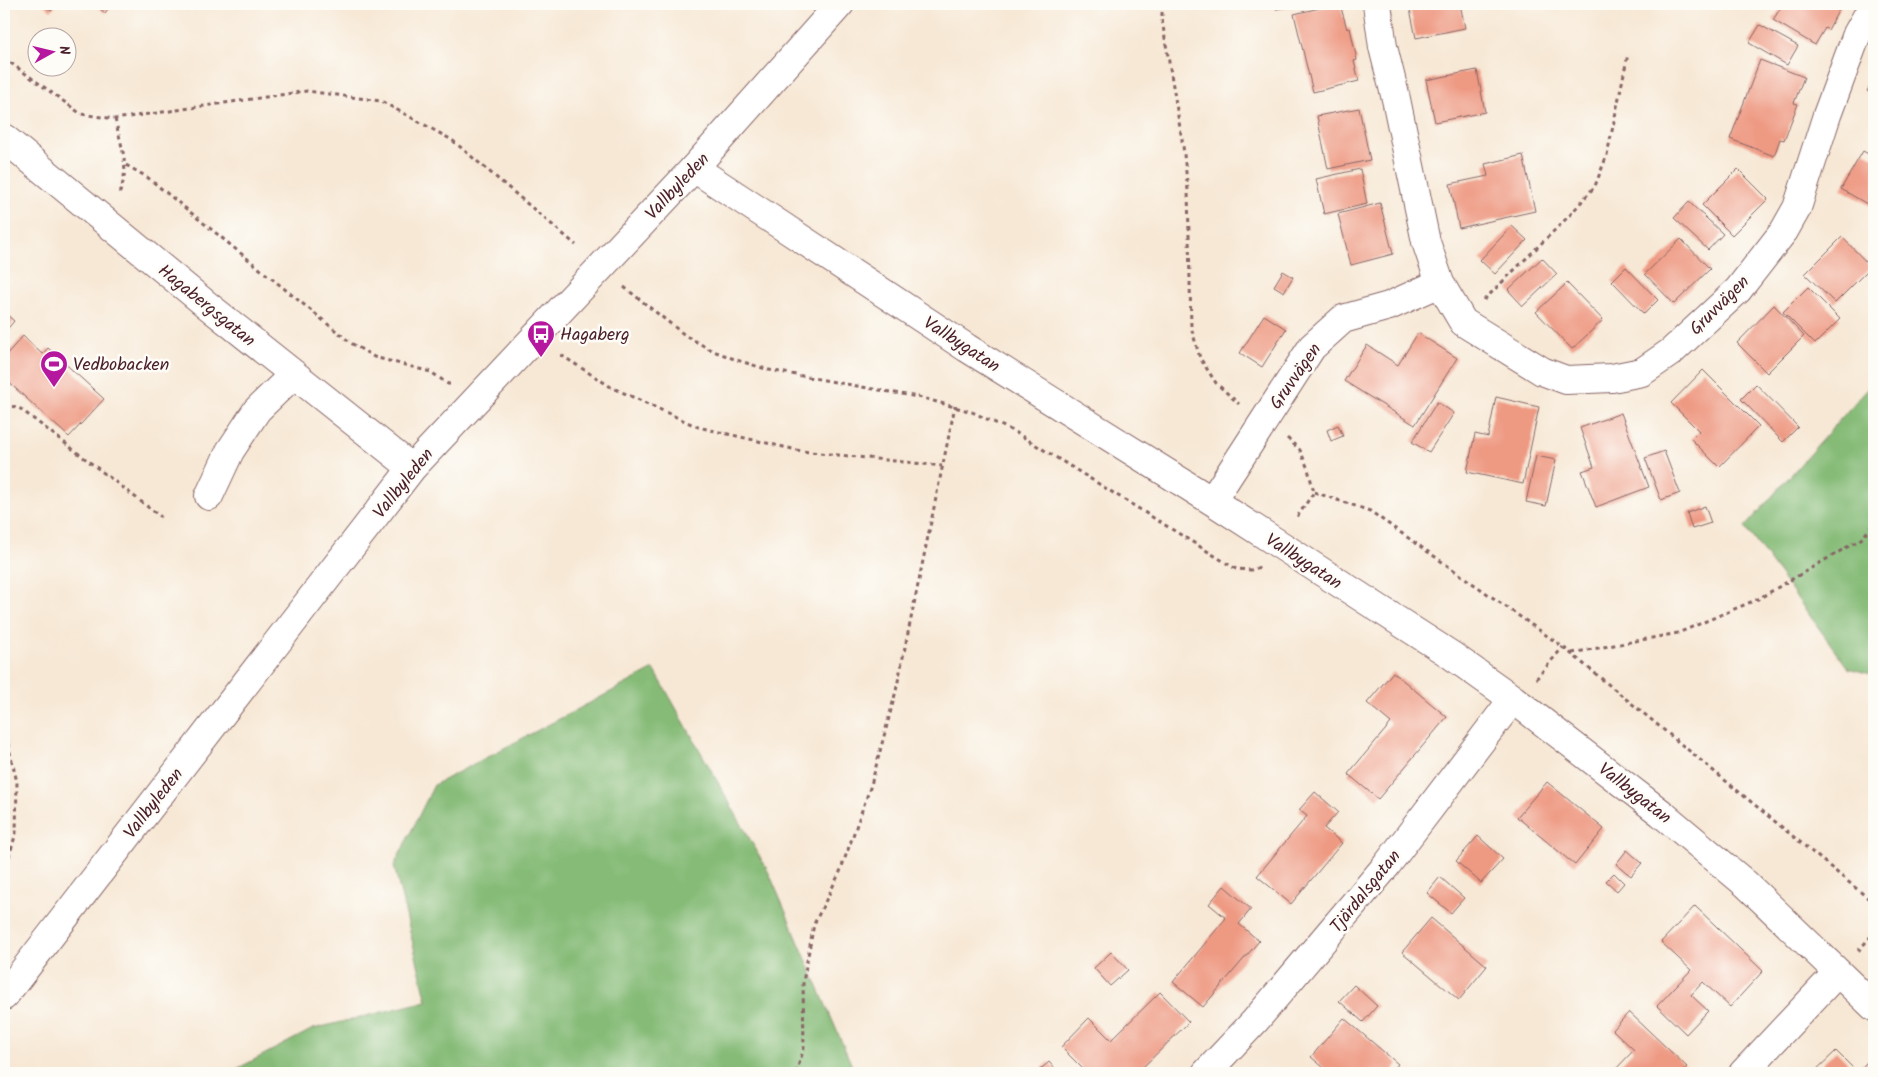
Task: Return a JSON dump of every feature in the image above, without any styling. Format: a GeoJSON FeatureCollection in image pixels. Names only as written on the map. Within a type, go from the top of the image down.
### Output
{"type":"FeatureCollection","features":[{"type":"Feature","properties":{"kind":"street","name":"Vallbyleden"},"geometry":{"type":"LineString","coordinates":[[4,996],[412,468],[694,168],[840,4]]}},
{"type":"Feature","properties":{"kind":"street","name":"Gruvvägen"},"geometry":{"type":"LineString","coordinates":[[1377,4],[1382,47],[1396,99],[1426,242],[1440,283],[1462,322],[1542,370],[1566,380],[1612,378],[1642,372],[1671,352],[1738,290],[1784,231],[1797,208],[1826,115],[1857,34],[1874,4]]}},
{"type":"Feature","properties":{"kind":"street","name":"Hagabergsgatan"},"geometry":{"type":"LineString","coordinates":[[4,138],[293,375],[412,468]]}},
{"type":"Feature","properties":{"kind":"street","name":"Vallbygatan"},"geometry":{"type":"LineString","coordinates":[[694,168],[967,348],[1212,501],[1451,655],[1513,699],[1661,813],[1746,884],[1874,1007]]}},
{"type":"Feature","properties":{"kind":"street","name":"Gruvvägen"},"geometry":{"type":"LineString","coordinates":[[1212,501],[1312,347],[1343,319],[1389,306],[1440,283]]}},
{"type":"Feature","properties":{"kind":"street"},"geometry":{"type":"LineString","coordinates":[[209,496],[230,451],[257,410],[293,375]]}},
{"type":"Feature","properties":{"kind":"street","name":"Tjärdalsgatan"},"geometry":{"type":"LineString","coordinates":[[1206,1073],[1255,1021],[1386,866],[1513,699]]}},
{"type":"Feature","properties":{"kind":"street"},"geometry":{"type":"LineString","coordinates":[[1743,1073],[1838,973]]}},
{"type":"Feature","properties":{"kind":"path"},"geometry":{"type":"LineString","coordinates":[[618,282],[686,336],[711,350],[737,360],[769,370],[923,398],[972,412],[1015,432],[1236,569],[1251,570],[1260,567],[1268,561],[1314,492],[1308,468],[1300,450],[1280,431],[1237,402],[1216,383],[1200,358],[1194,343],[1191,327],[1188,190],[1183,146],[1166,46],[1162,4]]}},
{"type":"Feature","properties":{"kind":"path"},"geometry":{"type":"LineString","coordinates":[[1462,322],[1570,215],[1595,186],[1608,155],[1628,54]]}},
{"type":"Feature","properties":{"kind":"path"},"geometry":{"type":"LineString","coordinates":[[4,58],[81,114],[115,119],[307,91],[381,101],[452,140],[576,244]]}},
{"type":"Feature","properties":{"kind":"path"},"geometry":{"type":"LineString","coordinates":[[102,219],[115,203],[125,178],[126,165],[115,119]]}},
{"type":"Feature","properties":{"kind":"path"},"geometry":{"type":"LineString","coordinates":[[4,406],[18,407],[161,517]]}},
{"type":"Feature","properties":{"kind":"path"},"geometry":{"type":"LineString","coordinates":[[796,1073],[804,1048],[803,982],[814,924],[840,872],[870,785],[896,691],[955,406]]}},
{"type":"Feature","properties":{"kind":"path"},"geometry":{"type":"LineString","coordinates":[[4,484],[8,506],[4,518]]}},
{"type":"Feature","properties":{"kind":"path"},"geometry":{"type":"LineString","coordinates":[[1314,492],[1370,511],[1563,647],[1874,903]]}},
{"type":"Feature","properties":{"kind":"path"},"geometry":{"type":"LineString","coordinates":[[1571,653],[1678,633],[1749,603],[1861,539],[1874,524]]}},
{"type":"Feature","properties":{"kind":"path"},"geometry":{"type":"LineString","coordinates":[[1513,699],[1533,682],[1563,647]]}},
{"type":"Feature","properties":{"kind":"path"},"geometry":{"type":"LineString","coordinates":[[4,728],[17,782],[16,833],[4,873]]}},
{"type":"Feature","properties":{"kind":"green space"},"geometry":{"type":"Polygon","coordinates":[[[1874,381],[1874,675],[1848,668],[1745,527],[1874,381]]]}},
{"type":"Feature","properties":{"kind":"green space"},"geometry":{"type":"Polygon","coordinates":[[[654,669],[769,873],[855,1073],[229,1073],[313,1029],[427,1001],[394,866],[434,785],[654,669]]]}},
{"type":"Feature","properties":{"kind":"building"},"geometry":{"type":"Polygon","coordinates":[[[43,4],[57,4],[51,11],[43,4]]]}},
{"type":"Feature","properties":{"kind":"building"},"geometry":{"type":"Polygon","coordinates":[[[94,4],[112,4],[105,13],[94,4]]]}},
{"type":"Feature","properties":{"kind":"building"},"geometry":{"type":"Polygon","coordinates":[[[1275,4],[1299,4],[1299,5],[1276,9],[1275,4]]]}},
{"type":"Feature","properties":{"kind":"building"},"geometry":{"type":"Polygon","coordinates":[[[1340,4],[1347,29],[1350,28],[1357,60],[1354,61],[1359,81],[1313,92],[1294,14],[1340,4]]]}},
{"type":"Feature","properties":{"kind":"building"},"geometry":{"type":"Polygon","coordinates":[[[1409,4],[1460,4],[1465,28],[1416,38],[1409,4]]]}},
{"type":"Feature","properties":{"kind":"building"},"geometry":{"type":"Polygon","coordinates":[[[1783,4],[1842,4],[1828,30],[1825,28],[1815,45],[1773,20],[1783,4]]]}},
{"type":"Feature","properties":{"kind":"building"},"geometry":{"type":"Polygon","coordinates":[[[1760,25],[1798,46],[1787,65],[1749,43],[1760,25]]]}},
{"type":"Feature","properties":{"kind":"building"},"geometry":{"type":"Polygon","coordinates":[[[1760,60],[1804,77],[1794,103],[1798,104],[1784,140],[1780,139],[1774,156],[1730,139],[1760,60]]]}},
{"type":"Feature","properties":{"kind":"building"},"geometry":{"type":"Polygon","coordinates":[[[1477,70],[1485,112],[1435,122],[1426,80],[1477,70]]]}},
{"type":"Feature","properties":{"kind":"building"},"geometry":{"type":"Polygon","coordinates":[[[1874,79],[1874,96],[1867,91],[1874,79]]]}},
{"type":"Feature","properties":{"kind":"building"},"geometry":{"type":"Polygon","coordinates":[[[1359,108],[1370,160],[1328,169],[1317,116],[1359,108]]]}},
{"type":"Feature","properties":{"kind":"building"},"geometry":{"type":"Polygon","coordinates":[[[1863,151],[1874,157],[1874,208],[1841,189],[1863,151]]]}},
{"type":"Feature","properties":{"kind":"building"},"geometry":{"type":"Polygon","coordinates":[[[1523,155],[1535,211],[1459,228],[1450,184],[1488,176],[1485,164],[1523,155]]]}},
{"type":"Feature","properties":{"kind":"building"},"geometry":{"type":"Polygon","coordinates":[[[1360,169],[1367,204],[1324,214],[1316,179],[1360,169]]]}},
{"type":"Feature","properties":{"kind":"building"},"geometry":{"type":"Polygon","coordinates":[[[1738,169],[1768,199],[1732,235],[1702,205],[1738,169]]]}},
{"type":"Feature","properties":{"kind":"building"},"geometry":{"type":"Polygon","coordinates":[[[1689,202],[1723,234],[1708,250],[1674,218],[1689,202]]]}},
{"type":"Feature","properties":{"kind":"building"},"geometry":{"type":"Polygon","coordinates":[[[1380,203],[1393,254],[1351,265],[1338,214],[1380,203]]]}},
{"type":"Feature","properties":{"kind":"building"},"geometry":{"type":"Polygon","coordinates":[[[1512,226],[1527,240],[1495,274],[1480,260],[1512,226]]]}},
{"type":"Feature","properties":{"kind":"building"},"geometry":{"type":"Polygon","coordinates":[[[1842,237],[1871,267],[1835,303],[1805,274],[1842,237]]]}},
{"type":"Feature","properties":{"kind":"building"},"geometry":{"type":"Polygon","coordinates":[[[1681,239],[1710,269],[1674,304],[1645,274],[1681,239]]]}},
{"type":"Feature","properties":{"kind":"building"},"geometry":{"type":"Polygon","coordinates":[[[1542,258],[1557,274],[1523,306],[1508,290],[1542,258]]]}},
{"type":"Feature","properties":{"kind":"building"},"geometry":{"type":"Polygon","coordinates":[[[1626,267],[1658,300],[1644,314],[1612,281],[1626,267]]]}},
{"type":"Feature","properties":{"kind":"building"},"geometry":{"type":"Polygon","coordinates":[[[1283,271],[1293,277],[1284,292],[1274,286],[1283,271]]]}},
{"type":"Feature","properties":{"kind":"building"},"geometry":{"type":"Polygon","coordinates":[[[1567,283],[1603,320],[1572,349],[1536,312],[1567,283]]]}},
{"type":"Feature","properties":{"kind":"building"},"geometry":{"type":"Polygon","coordinates":[[[1808,287],[1840,319],[1815,344],[1783,312],[1808,287]]]}},
{"type":"Feature","properties":{"kind":"building"},"geometry":{"type":"Polygon","coordinates":[[[1774,305],[1804,336],[1767,373],[1737,343],[1774,305]]]}},
{"type":"Feature","properties":{"kind":"building"},"geometry":{"type":"Polygon","coordinates":[[[4,312],[14,321],[4,333],[4,312]]]}},
{"type":"Feature","properties":{"kind":"building"},"geometry":{"type":"Polygon","coordinates":[[[1264,315],[1286,329],[1262,367],[1240,353],[1264,315]]]}},
{"type":"Feature","properties":{"kind":"building"},"geometry":{"type":"Polygon","coordinates":[[[1418,333],[1457,358],[1415,425],[1344,381],[1367,345],[1398,365],[1418,333]]]}},
{"type":"Feature","properties":{"kind":"building","name":"Vedbobacken"},"geometry":{"type":"Polygon","coordinates":[[[23,336],[42,354],[48,348],[104,399],[69,437],[4,378],[4,357],[23,336]]]}},
{"type":"Feature","properties":{"kind":"building"},"geometry":{"type":"Polygon","coordinates":[[[1703,370],[1759,426],[1719,467],[1691,439],[1699,431],[1671,403],[1703,370]]]}},
{"type":"Feature","properties":{"kind":"building"},"geometry":{"type":"Polygon","coordinates":[[[1756,384],[1798,427],[1783,442],[1741,399],[1756,384]]]}},
{"type":"Feature","properties":{"kind":"building"},"geometry":{"type":"Polygon","coordinates":[[[1496,397],[1539,407],[1523,484],[1467,472],[1475,434],[1488,437],[1496,397]]]}},
{"type":"Feature","properties":{"kind":"building"},"geometry":{"type":"Polygon","coordinates":[[[1437,402],[1454,413],[1429,452],[1412,442],[1437,402]]]}},
{"type":"Feature","properties":{"kind":"building"},"geometry":{"type":"Polygon","coordinates":[[[1621,413],[1649,487],[1596,507],[1582,471],[1594,467],[1580,428],[1621,413]]]}},
{"type":"Feature","properties":{"kind":"building"},"geometry":{"type":"Polygon","coordinates":[[[1338,425],[1343,436],[1331,441],[1327,430],[1338,425]]]}},
{"type":"Feature","properties":{"kind":"building"},"geometry":{"type":"Polygon","coordinates":[[[1664,451],[1680,493],[1661,500],[1645,458],[1664,451]]]}},
{"type":"Feature","properties":{"kind":"building"},"geometry":{"type":"Polygon","coordinates":[[[1536,456],[1556,460],[1546,506],[1526,502],[1536,456]]]}},
{"type":"Feature","properties":{"kind":"building"},"geometry":{"type":"Polygon","coordinates":[[[1705,506],[1711,523],[1692,529],[1687,513],[1705,506]]]}},
{"type":"Feature","properties":{"kind":"building"},"geometry":{"type":"Polygon","coordinates":[[[1393,672],[1447,717],[1378,799],[1348,774],[1391,723],[1367,703],[1393,672]]]}},
{"type":"Feature","properties":{"kind":"building"},"geometry":{"type":"Polygon","coordinates":[[[1547,782],[1604,829],[1575,865],[1517,817],[1547,782]]]}},
{"type":"Feature","properties":{"kind":"building"},"geometry":{"type":"Polygon","coordinates":[[[1315,792],[1338,812],[1324,828],[1342,843],[1291,904],[1257,876],[1307,816],[1299,810],[1315,792]]]}},
{"type":"Feature","properties":{"kind":"building"},"geometry":{"type":"Polygon","coordinates":[[[1478,836],[1503,859],[1481,883],[1456,861],[1478,836]]]}},
{"type":"Feature","properties":{"kind":"building"},"geometry":{"type":"Polygon","coordinates":[[[1627,850],[1642,863],[1631,876],[1616,864],[1627,850]]]}},
{"type":"Feature","properties":{"kind":"building"},"geometry":{"type":"Polygon","coordinates":[[[1614,873],[1624,883],[1617,891],[1606,881],[1614,873]]]}},
{"type":"Feature","properties":{"kind":"building"},"geometry":{"type":"Polygon","coordinates":[[[1440,877],[1464,898],[1451,913],[1427,893],[1440,877]]]}},
{"type":"Feature","properties":{"kind":"building"},"geometry":{"type":"Polygon","coordinates":[[[1224,886],[1251,909],[1239,924],[1259,941],[1203,1007],[1173,982],[1226,918],[1209,904],[1224,886]]]}},
{"type":"Feature","properties":{"kind":"building"},"geometry":{"type":"Polygon","coordinates":[[[1695,906],[1763,971],[1730,1007],[1703,982],[1691,995],[1708,1011],[1686,1034],[1657,1006],[1691,970],[1661,942],[1695,906]]]}},
{"type":"Feature","properties":{"kind":"building"},"geometry":{"type":"Polygon","coordinates":[[[1431,918],[1487,966],[1459,1000],[1402,952],[1431,918]]]}},
{"type":"Feature","properties":{"kind":"building"},"geometry":{"type":"Polygon","coordinates":[[[1111,952],[1128,970],[1110,986],[1094,968],[1111,952]]]}},
{"type":"Feature","properties":{"kind":"building"},"geometry":{"type":"Polygon","coordinates":[[[1354,985],[1377,1006],[1363,1022],[1339,1001],[1354,985]]]}},
{"type":"Feature","properties":{"kind":"building"},"geometry":{"type":"Polygon","coordinates":[[[1160,992],[1189,1022],[1137,1073],[1087,1073],[1061,1047],[1089,1018],[1111,1040],[1160,992]]]}},
{"type":"Feature","properties":{"kind":"building"},"geometry":{"type":"Polygon","coordinates":[[[1629,1012],[1687,1067],[1681,1073],[1612,1073],[1634,1050],[1613,1030],[1629,1012]]]}},
{"type":"Feature","properties":{"kind":"building"},"geometry":{"type":"Polygon","coordinates":[[[1344,1018],[1398,1064],[1391,1073],[1330,1073],[1311,1057],[1344,1018]]]}},
{"type":"Feature","properties":{"kind":"building"},"geometry":{"type":"Polygon","coordinates":[[[1836,1051],[1857,1072],[1872,1057],[1874,1059],[1874,1073],[1813,1073],[1836,1051]]]}},
{"type":"Feature","properties":{"kind":"building"},"geometry":{"type":"Polygon","coordinates":[[[1049,1062],[1059,1073],[1036,1073],[1049,1062]]]}},
{"type":"Feature","properties":{"kind":"place","name":"Hagaberg"},"geometry":{"type":"Point","coordinates":[541,358]}},
{"type":"Feature","properties":{"kind":"place","name":"Vedbobacken"},"geometry":{"type":"Point","coordinates":[54,388]}}]}
